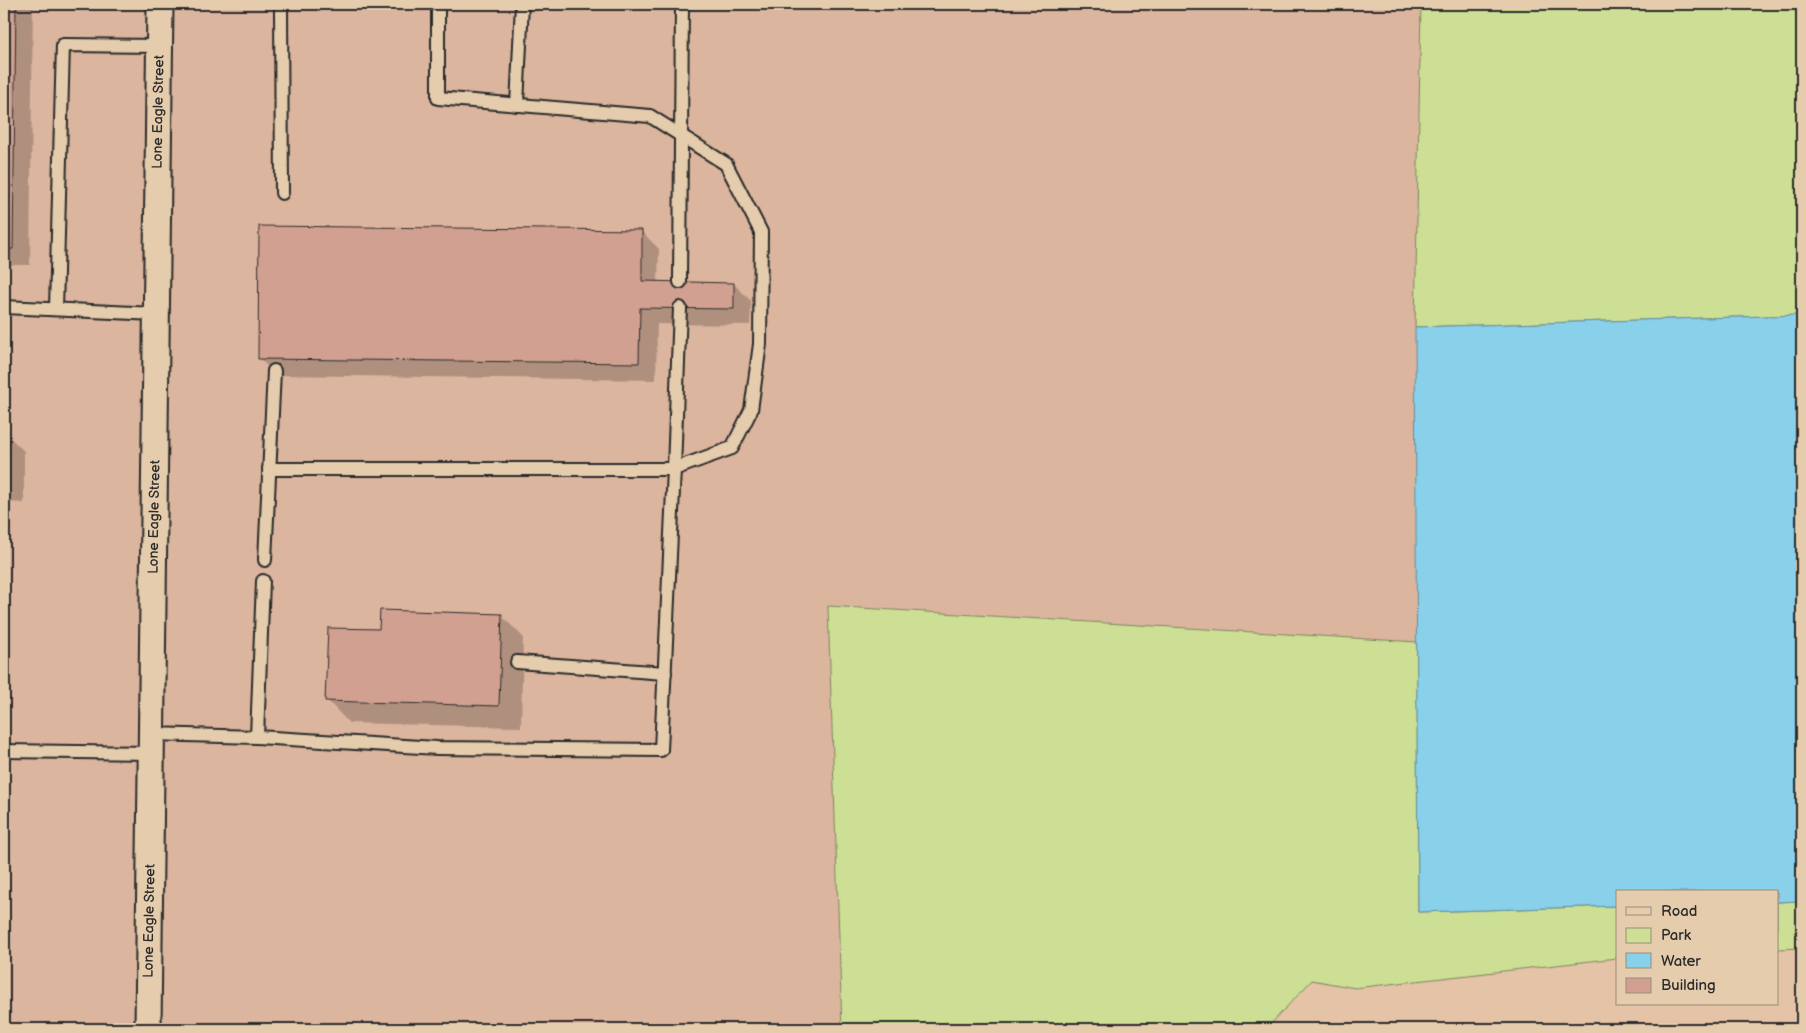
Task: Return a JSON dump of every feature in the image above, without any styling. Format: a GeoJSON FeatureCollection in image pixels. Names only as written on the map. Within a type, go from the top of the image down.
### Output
{"type":"FeatureCollection","features":[{"type":"Feature","properties":{"kind":"street","name":"Lone Eagle Street"},"geometry":{"type":"LineString","coordinates":[[148,1029],[160,4]]}},
{"type":"Feature","properties":{"kind":"lane"},"geometry":{"type":"LineString","coordinates":[[281,4],[282,193]]}},
{"type":"Feature","properties":{"kind":"lane"},"geometry":{"type":"LineString","coordinates":[[269,470],[674,469],[732,448],[751,410],[760,325],[762,232],[726,164],[650,116],[438,98],[438,4]]}},
{"type":"Feature","properties":{"kind":"lane"},"geometry":{"type":"LineString","coordinates":[[518,105],[522,4]]}},
{"type":"Feature","properties":{"kind":"lane"},"geometry":{"type":"LineString","coordinates":[[680,282],[682,4]]}},
{"type":"Feature","properties":{"kind":"lane"},"geometry":{"type":"LineString","coordinates":[[56,309],[63,45],[159,46]]}},
{"type":"Feature","properties":{"kind":"lane"},"geometry":{"type":"LineString","coordinates":[[4,307],[156,314]]}},
{"type":"Feature","properties":{"kind":"lane"},"geometry":{"type":"LineString","coordinates":[[4,751],[257,737],[437,748],[661,750],[680,308]]}},
{"type":"Feature","properties":{"kind":"lane"},"geometry":{"type":"LineString","coordinates":[[265,560],[274,371]]}},
{"type":"Feature","properties":{"kind":"lane"},"geometry":{"type":"LineString","coordinates":[[257,737],[263,581]]}},
{"type":"Feature","properties":{"kind":"lane"},"geometry":{"type":"LineString","coordinates":[[517,662],[665,673]]}},
{"type":"Feature","properties":{"kind":"shaded area"},"geometry":{"type":"Polygon","coordinates":[[[4,4],[1421,4],[1417,642],[828,606],[842,1029],[4,1029],[4,4]]]}},
{"type":"Feature","properties":{"kind":"green space"},"geometry":{"type":"Polygon","coordinates":[[[1421,4],[1802,4],[1802,315],[1415,327],[1421,4]]]}},
{"type":"Feature","properties":{"kind":"green space"},"geometry":{"type":"Polygon","coordinates":[[[828,606],[1417,642],[1418,912],[1616,906],[1616,958],[1355,988],[1312,980],[1266,1029],[842,1029],[828,606]]]}},
{"type":"Feature","properties":{"kind":"green space"},"geometry":{"type":"Polygon","coordinates":[[[1802,901],[1802,948],[1778,949],[1778,902],[1802,901]]]}},
{"type":"Feature","properties":{"kind":"water"},"geometry":{"type":"Polygon","coordinates":[[[1802,315],[1802,901],[1778,902],[1778,890],[1616,890],[1616,906],[1418,912],[1415,327],[1802,315]]]}},
{"type":"Feature","properties":{"kind":"building"},"geometry":{"type":"Polygon","coordinates":[[[4,4],[16,4],[13,249],[4,249],[4,4]]]}},
{"type":"Feature","properties":{"kind":"building"},"geometry":{"type":"Polygon","coordinates":[[[259,226],[642,230],[642,281],[734,283],[734,309],[640,308],[639,363],[258,359],[259,226]]]}},
{"type":"Feature","properties":{"kind":"building"},"geometry":{"type":"Polygon","coordinates":[[[4,433],[8,433],[7,486],[4,486],[4,433]]]}},
{"type":"Feature","properties":{"kind":"building"},"geometry":{"type":"Polygon","coordinates":[[[380,610],[502,614],[499,706],[325,701],[328,628],[379,629],[380,610]]]}}]}
